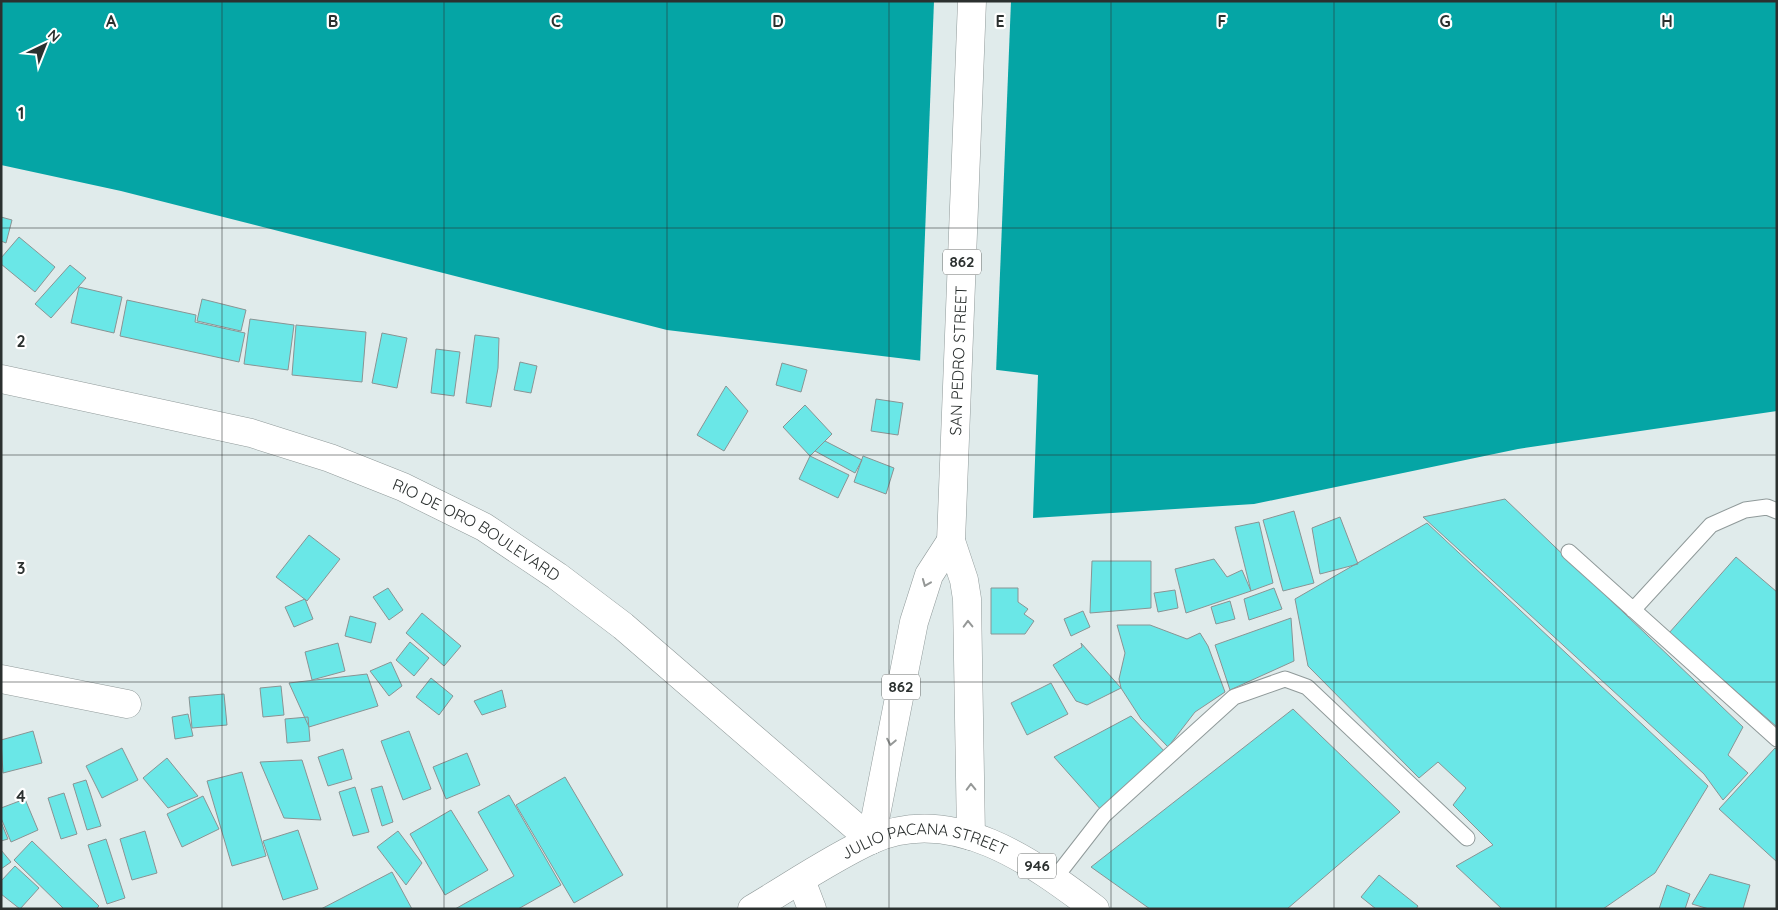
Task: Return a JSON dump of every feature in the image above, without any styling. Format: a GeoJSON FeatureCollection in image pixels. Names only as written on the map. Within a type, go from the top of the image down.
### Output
{"type":"FeatureCollection","features":[{"type":"Feature","properties":{"kind":"main road","name":"SAN PEDRO STREET"},"geometry":{"type":"LineString","coordinates":[[971,836],[967,599],[952,532],[972,1]]}},
{"type":"Feature","properties":{"kind":"main road","name":"RIO DE ORO BOULEVARD"},"geometry":{"type":"LineString","coordinates":[[1,379],[251,433],[330,458],[403,487],[484,528],[557,576],[623,626],[871,840]]}},
{"type":"Feature","properties":{"kind":"main road","name":"862"},"geometry":{"type":"LineString","coordinates":[[871,840],[914,622],[930,575],[952,532]]}},
{"type":"Feature","properties":{"kind":"main road"},"geometry":{"type":"LineString","coordinates":[[1,679],[127,704]]}},
{"type":"Feature","properties":{"kind":"main road","name":"JULIO PACANA STREET"},"geometry":{"type":"LineString","coordinates":[[752,909],[871,840],[900,831],[919,829],[971,836],[998,845],[1055,878],[1095,909]]}},
{"type":"Feature","properties":{"kind":"main road"},"geometry":{"type":"LineString","coordinates":[[801,880],[812,909]]}},
{"type":"Feature","properties":{"kind":"lane"},"geometry":{"type":"LineString","coordinates":[[1633,610],[1711,525],[1745,510],[1767,507],[1777,511]]}},
{"type":"Feature","properties":{"kind":"lane"},"geometry":{"type":"LineString","coordinates":[[1569,552],[1777,738]]}},
{"type":"Feature","properties":{"kind":"lane"},"geometry":{"type":"LineString","coordinates":[[1055,878],[1104,815],[1234,697],[1285,679],[1307,687],[1467,838]]}},
{"type":"Feature","properties":{"kind":"water"},"geometry":{"type":"Polygon","coordinates":[[[1,1],[1777,1],[1777,411],[1518,449],[1254,504],[1033,518],[1038,375],[667,330],[121,191],[1,165],[1,1]]]}},
{"type":"Feature","properties":{"kind":"pier"},"geometry":{"type":"Polygon","coordinates":[[[934,1],[1011,1],[996,373],[920,364],[934,1]]]}},
{"type":"Feature","properties":{"kind":"building"},"geometry":{"type":"Polygon","coordinates":[[[1,217],[12,220],[6,243],[1,241],[1,217]]]}},
{"type":"Feature","properties":{"kind":"building"},"geometry":{"type":"Polygon","coordinates":[[[19,237],[55,267],[35,292],[1,264],[1,258],[19,237]]]}},
{"type":"Feature","properties":{"kind":"building"},"geometry":{"type":"Polygon","coordinates":[[[70,265],[86,278],[51,318],[35,304],[70,265]]]}},
{"type":"Feature","properties":{"kind":"building"},"geometry":{"type":"Polygon","coordinates":[[[79,287],[122,297],[114,333],[71,323],[79,287]]]}},
{"type":"Feature","properties":{"kind":"building"},"geometry":{"type":"Polygon","coordinates":[[[202,299],[246,310],[241,331],[197,321],[202,299]]]}},
{"type":"Feature","properties":{"kind":"building"},"geometry":{"type":"Polygon","coordinates":[[[127,300],[196,315],[195,322],[245,333],[239,362],[120,336],[127,300]]]}},
{"type":"Feature","properties":{"kind":"building"},"geometry":{"type":"Polygon","coordinates":[[[250,319],[294,325],[288,370],[244,364],[250,319]]]}},
{"type":"Feature","properties":{"kind":"building"},"geometry":{"type":"Polygon","coordinates":[[[296,325],[366,332],[362,382],[292,375],[296,325]]]}},
{"type":"Feature","properties":{"kind":"building"},"geometry":{"type":"Polygon","coordinates":[[[382,333],[407,338],[397,388],[372,383],[382,333]]]}},
{"type":"Feature","properties":{"kind":"building"},"geometry":{"type":"Polygon","coordinates":[[[475,335],[499,338],[498,368],[491,407],[466,403],[475,335]]]}},
{"type":"Feature","properties":{"kind":"building"},"geometry":{"type":"Polygon","coordinates":[[[436,349],[460,352],[454,396],[431,393],[436,349]]]}},
{"type":"Feature","properties":{"kind":"building"},"geometry":{"type":"Polygon","coordinates":[[[520,362],[537,366],[531,393],[514,390],[520,362]]]}},
{"type":"Feature","properties":{"kind":"building"},"geometry":{"type":"Polygon","coordinates":[[[782,363],[807,370],[801,392],[776,385],[782,363]]]}},
{"type":"Feature","properties":{"kind":"building"},"geometry":{"type":"Polygon","coordinates":[[[726,386],[748,411],[724,451],[697,435],[726,386]]]}},
{"type":"Feature","properties":{"kind":"building"},"geometry":{"type":"Polygon","coordinates":[[[876,399],[903,403],[898,435],[871,431],[876,399]]]}},
{"type":"Feature","properties":{"kind":"building"},"geometry":{"type":"Polygon","coordinates":[[[805,405],[832,434],[810,456],[783,427],[805,405]]]}},
{"type":"Feature","properties":{"kind":"building"},"geometry":{"type":"Polygon","coordinates":[[[825,441],[862,460],[855,473],[815,451],[825,441]]]}},
{"type":"Feature","properties":{"kind":"building"},"geometry":{"type":"Polygon","coordinates":[[[810,456],[849,475],[838,498],[799,479],[810,456]]]}},
{"type":"Feature","properties":{"kind":"building"},"geometry":{"type":"Polygon","coordinates":[[[863,456],[894,468],[886,494],[854,482],[863,456]]]}},
{"type":"Feature","properties":{"kind":"building"},"geometry":{"type":"Polygon","coordinates":[[[1505,499],[1743,727],[1728,755],[1748,773],[1723,800],[1704,774],[1423,517],[1505,499]]]}},
{"type":"Feature","properties":{"kind":"building"},"geometry":{"type":"Polygon","coordinates":[[[1294,511],[1314,583],[1283,591],[1263,520],[1294,511]]]}},
{"type":"Feature","properties":{"kind":"building"},"geometry":{"type":"Polygon","coordinates":[[[1340,517],[1358,564],[1320,574],[1312,528],[1340,517]]]}},
{"type":"Feature","properties":{"kind":"building"},"geometry":{"type":"Polygon","coordinates":[[[1259,522],[1273,583],[1251,591],[1235,527],[1259,522]]]}},
{"type":"Feature","properties":{"kind":"building"},"geometry":{"type":"Polygon","coordinates":[[[1427,523],[1708,786],[1655,873],[1603,909],[1502,909],[1456,866],[1493,845],[1453,805],[1466,788],[1438,762],[1419,778],[1308,666],[1295,599],[1427,523]]]}},
{"type":"Feature","properties":{"kind":"building"},"geometry":{"type":"Polygon","coordinates":[[[309,535],[340,559],[307,601],[276,577],[309,535]]]}},
{"type":"Feature","properties":{"kind":"building"},"geometry":{"type":"Polygon","coordinates":[[[1736,557],[1777,592],[1777,727],[1669,633],[1736,557]]]}},
{"type":"Feature","properties":{"kind":"building"},"geometry":{"type":"Polygon","coordinates":[[[1214,559],[1227,577],[1242,570],[1251,591],[1186,613],[1175,569],[1214,559]]]}},
{"type":"Feature","properties":{"kind":"building"},"geometry":{"type":"Polygon","coordinates":[[[1092,561],[1151,561],[1151,608],[1090,613],[1092,561]]]}},
{"type":"Feature","properties":{"kind":"building"},"geometry":{"type":"Polygon","coordinates":[[[388,588],[403,610],[389,620],[373,597],[388,588]]]}},
{"type":"Feature","properties":{"kind":"building"},"geometry":{"type":"Polygon","coordinates":[[[991,588],[1018,588],[1018,602],[1028,609],[1024,614],[1034,621],[1025,634],[991,634],[991,588]]]}},
{"type":"Feature","properties":{"kind":"building"},"geometry":{"type":"Polygon","coordinates":[[[1274,588],[1282,609],[1249,620],[1244,599],[1274,588]]]}},
{"type":"Feature","properties":{"kind":"building"},"geometry":{"type":"Polygon","coordinates":[[[1175,590],[1178,608],[1158,612],[1154,593],[1175,590]]]}},
{"type":"Feature","properties":{"kind":"building"},"geometry":{"type":"Polygon","coordinates":[[[305,599],[313,619],[294,627],[285,607],[305,599]]]}},
{"type":"Feature","properties":{"kind":"building"},"geometry":{"type":"Polygon","coordinates":[[[1230,601],[1235,619],[1216,624],[1211,607],[1230,601]]]}},
{"type":"Feature","properties":{"kind":"building"},"geometry":{"type":"Polygon","coordinates":[[[1083,611],[1090,627],[1071,636],[1064,619],[1083,611]]]}},
{"type":"Feature","properties":{"kind":"building"},"geometry":{"type":"Polygon","coordinates":[[[422,613],[461,646],[444,666],[406,633],[422,613]]]}},
{"type":"Feature","properties":{"kind":"building"},"geometry":{"type":"Polygon","coordinates":[[[350,616],[376,623],[371,643],[345,636],[350,616]]]}},
{"type":"Feature","properties":{"kind":"building"},"geometry":{"type":"Polygon","coordinates":[[[1291,618],[1294,661],[1230,690],[1215,645],[1291,618]]]}},
{"type":"Feature","properties":{"kind":"building"},"geometry":{"type":"Polygon","coordinates":[[[1117,625],[1150,625],[1187,639],[1200,633],[1208,646],[1225,692],[1195,712],[1168,747],[1141,719],[1121,688],[1119,679],[1125,653],[1117,625]]]}},
{"type":"Feature","properties":{"kind":"building"},"geometry":{"type":"Polygon","coordinates":[[[410,642],[429,658],[414,676],[396,660],[410,642]]]}},
{"type":"Feature","properties":{"kind":"building"},"geometry":{"type":"Polygon","coordinates":[[[338,643],[345,671],[312,680],[305,652],[338,643]]]}},
{"type":"Feature","properties":{"kind":"building"},"geometry":{"type":"Polygon","coordinates":[[[1081,643],[1121,688],[1087,705],[1076,701],[1053,665],[1082,647],[1081,643]]]}},
{"type":"Feature","properties":{"kind":"building"},"geometry":{"type":"Polygon","coordinates":[[[391,662],[402,686],[389,696],[370,671],[391,662]]]}},
{"type":"Feature","properties":{"kind":"building"},"geometry":{"type":"Polygon","coordinates":[[[367,674],[378,706],[309,727],[289,683],[367,674]]]}},
{"type":"Feature","properties":{"kind":"building"},"geometry":{"type":"Polygon","coordinates":[[[431,678],[453,696],[439,715],[416,697],[431,678]]]}},
{"type":"Feature","properties":{"kind":"building"},"geometry":{"type":"Polygon","coordinates":[[[1051,683],[1068,714],[1027,735],[1011,703],[1051,683]]]}},
{"type":"Feature","properties":{"kind":"building"},"geometry":{"type":"Polygon","coordinates":[[[281,686],[284,715],[263,717],[260,688],[281,686]]]}},
{"type":"Feature","properties":{"kind":"building"},"geometry":{"type":"Polygon","coordinates":[[[502,690],[506,707],[482,715],[474,701],[502,690]]]}},
{"type":"Feature","properties":{"kind":"building"},"geometry":{"type":"Polygon","coordinates":[[[224,694],[227,725],[192,728],[189,697],[224,694]]]}},
{"type":"Feature","properties":{"kind":"building"},"geometry":{"type":"Polygon","coordinates":[[[1293,709],[1400,812],[1287,909],[1150,909],[1091,867],[1293,709]]]}},
{"type":"Feature","properties":{"kind":"building"},"geometry":{"type":"Polygon","coordinates":[[[188,714],[193,736],[175,739],[172,717],[188,714]]]}},
{"type":"Feature","properties":{"kind":"building"},"geometry":{"type":"Polygon","coordinates":[[[1131,716],[1166,753],[1102,811],[1054,757],[1131,716]]]}},
{"type":"Feature","properties":{"kind":"building"},"geometry":{"type":"Polygon","coordinates":[[[308,717],[310,741],[287,743],[285,719],[308,717]]]}},
{"type":"Feature","properties":{"kind":"building"},"geometry":{"type":"Polygon","coordinates":[[[33,731],[42,763],[3,773],[1,740],[33,731]]]}},
{"type":"Feature","properties":{"kind":"building"},"geometry":{"type":"Polygon","coordinates":[[[409,731],[431,789],[403,800],[381,741],[409,731]]]}},
{"type":"Feature","properties":{"kind":"building"},"geometry":{"type":"Polygon","coordinates":[[[122,748],[138,780],[102,798],[86,766],[122,748]]]}},
{"type":"Feature","properties":{"kind":"building"},"geometry":{"type":"Polygon","coordinates":[[[1775,748],[1777,750],[1777,862],[1719,809],[1775,748]]]}},
{"type":"Feature","properties":{"kind":"building"},"geometry":{"type":"Polygon","coordinates":[[[343,749],[352,779],[328,786],[318,757],[343,749]]]}},
{"type":"Feature","properties":{"kind":"building"},"geometry":{"type":"Polygon","coordinates":[[[467,753],[480,785],[446,799],[433,767],[467,753]]]}},
{"type":"Feature","properties":{"kind":"building"},"geometry":{"type":"Polygon","coordinates":[[[167,758],[198,796],[168,808],[143,778],[167,758]]]}},
{"type":"Feature","properties":{"kind":"building"},"geometry":{"type":"Polygon","coordinates":[[[302,760],[321,820],[284,818],[260,762],[302,760]]]}},
{"type":"Feature","properties":{"kind":"building"},"geometry":{"type":"Polygon","coordinates":[[[242,772],[266,856],[232,866],[207,781],[242,772]]]}},
{"type":"Feature","properties":{"kind":"building"},"geometry":{"type":"Polygon","coordinates":[[[565,777],[623,875],[574,903],[516,805],[565,777]]]}},
{"type":"Feature","properties":{"kind":"building"},"geometry":{"type":"Polygon","coordinates":[[[86,780],[101,826],[87,830],[73,784],[86,780]]]}},
{"type":"Feature","properties":{"kind":"building"},"geometry":{"type":"Polygon","coordinates":[[[382,786],[393,822],[382,826],[371,789],[382,786]]]}},
{"type":"Feature","properties":{"kind":"building"},"geometry":{"type":"Polygon","coordinates":[[[355,787],[369,832],[353,836],[339,792],[355,787]]]}},
{"type":"Feature","properties":{"kind":"building"},"geometry":{"type":"Polygon","coordinates":[[[64,793],[77,834],[61,839],[48,798],[64,793]]]}},
{"type":"Feature","properties":{"kind":"building"},"geometry":{"type":"Polygon","coordinates":[[[509,795],[561,885],[518,909],[455,909],[514,876],[478,812],[509,795]]]}},
{"type":"Feature","properties":{"kind":"building"},"geometry":{"type":"Polygon","coordinates":[[[203,796],[219,829],[182,847],[167,814],[203,796]]]}},
{"type":"Feature","properties":{"kind":"building"},"geometry":{"type":"Polygon","coordinates":[[[25,799],[38,830],[11,842],[1,818],[1,808],[25,799]]]}},
{"type":"Feature","properties":{"kind":"building"},"geometry":{"type":"Polygon","coordinates":[[[451,810],[488,870],[445,895],[410,834],[451,810]]]}},
{"type":"Feature","properties":{"kind":"building"},"geometry":{"type":"Polygon","coordinates":[[[1,822],[8,839],[1,841],[1,822]]]}},
{"type":"Feature","properties":{"kind":"building"},"geometry":{"type":"Polygon","coordinates":[[[298,830],[318,889],[283,900],[263,841],[298,830]]]}},
{"type":"Feature","properties":{"kind":"building"},"geometry":{"type":"Polygon","coordinates":[[[145,831],[157,873],[132,880],[120,839],[145,831]]]}},
{"type":"Feature","properties":{"kind":"building"},"geometry":{"type":"Polygon","coordinates":[[[398,831],[422,863],[406,885],[377,847],[398,831]]]}},
{"type":"Feature","properties":{"kind":"building"},"geometry":{"type":"Polygon","coordinates":[[[106,839],[125,898],[107,904],[88,845],[106,839]]]}},
{"type":"Feature","properties":{"kind":"building"},"geometry":{"type":"Polygon","coordinates":[[[32,841],[99,906],[96,909],[64,909],[14,860],[32,841]]]}},
{"type":"Feature","properties":{"kind":"building"},"geometry":{"type":"Polygon","coordinates":[[[1,850],[11,862],[1,869],[1,850]]]}},
{"type":"Feature","properties":{"kind":"building"},"geometry":{"type":"Polygon","coordinates":[[[15,866],[39,888],[20,909],[1,894],[1,881],[15,866]]]}},
{"type":"Feature","properties":{"kind":"building"},"geometry":{"type":"Polygon","coordinates":[[[392,872],[412,909],[321,909],[392,872]]]}},
{"type":"Feature","properties":{"kind":"building"},"geometry":{"type":"Polygon","coordinates":[[[1710,874],[1750,885],[1743,909],[1709,909],[1692,904],[1710,874]]]}},
{"type":"Feature","properties":{"kind":"building"},"geometry":{"type":"Polygon","coordinates":[[[1379,875],[1418,906],[1416,909],[1376,909],[1361,897],[1379,875]]]}},
{"type":"Feature","properties":{"kind":"building"},"geometry":{"type":"Polygon","coordinates":[[[1667,885],[1690,894],[1685,909],[1659,909],[1667,885]]]}}]}
